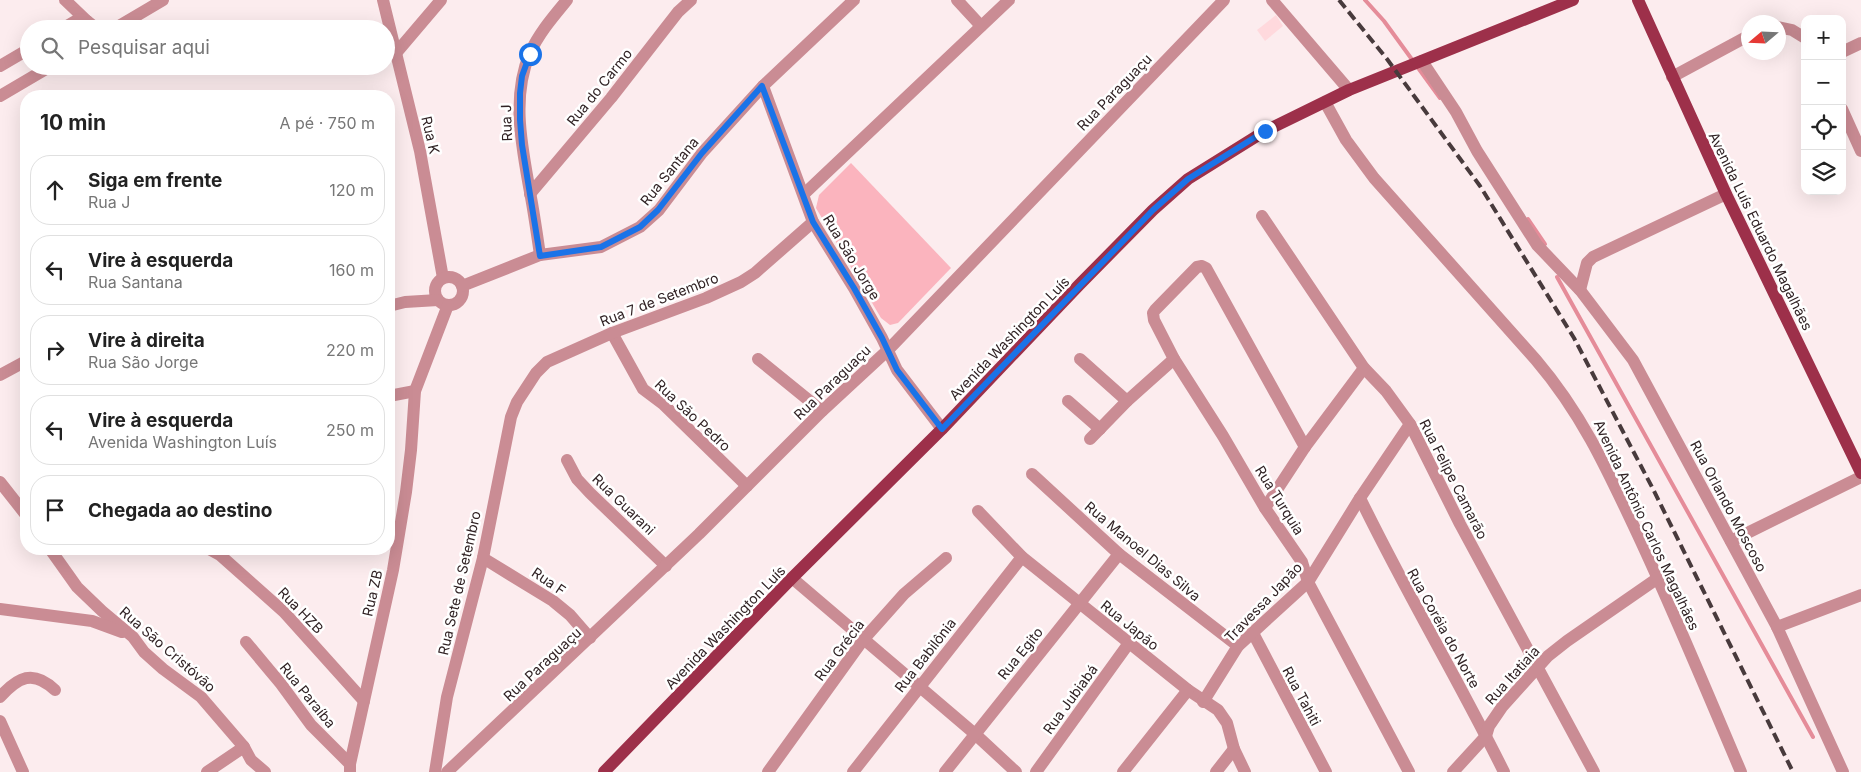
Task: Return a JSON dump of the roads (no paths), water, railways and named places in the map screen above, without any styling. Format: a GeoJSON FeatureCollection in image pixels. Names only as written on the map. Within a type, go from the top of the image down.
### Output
{"type":"FeatureCollection","features":[{"type":"Feature","properties":{"kind":"main road","name":"Avenida Washington Luís"},"geometry":{"type":"LineString","coordinates":[[604,772],[792,578],[942,429],[1079,285],[1153,210],[1188,179],[1265,131],[1349,90],[1573,0]]}},
{"type":"Feature","properties":{"kind":"main road","name":"Avenida Luís Eduardo Magalhães"},"geometry":{"type":"LineString","coordinates":[[1638,0],[1726,194],[1861,473]]}},
{"type":"Feature","properties":{"kind":"street"},"geometry":{"type":"LineString","coordinates":[[65,0],[87,20]]}},
{"type":"Feature","properties":{"kind":"street"},"geometry":{"type":"LineString","coordinates":[[129,20],[163,0]]}},
{"type":"Feature","properties":{"kind":"street","name":"Rua K"},"geometry":{"type":"LineString","coordinates":[[383,0],[388,20]]}},
{"type":"Feature","properties":{"kind":"street"},"geometry":{"type":"LineString","coordinates":[[396,53],[441,0]]}},
{"type":"Feature","properties":{"kind":"street","name":"Rua J"},"geometry":{"type":"LineString","coordinates":[[540,256],[522,145],[520,93],[522,76],[541,32],[567,0]]}},
{"type":"Feature","properties":{"kind":"street","name":"Rua do Carmo"},"geometry":{"type":"LineString","coordinates":[[530,194],[611,98],[678,12],[691,0]]}},
{"type":"Feature","properties":{"kind":"street","name":"Rua Santana"},"geometry":{"type":"LineString","coordinates":[[462,286],[540,256],[601,247],[640,227],[658,210],[702,153],[762,86],[854,0]]}},
{"type":"Feature","properties":{"kind":"street"},"geometry":{"type":"LineString","coordinates":[[957,0],[981,26]]}},
{"type":"Feature","properties":{"kind":"street"},"geometry":{"type":"LineString","coordinates":[[804,194],[1009,0]]}},
{"type":"Feature","properties":{"kind":"street","name":"Rua Paraguaçu"},"geometry":{"type":"LineString","coordinates":[[447,772],[666,566],[822,411],[888,350],[1224,0]]}},
{"type":"Feature","properties":{"kind":"street"},"geometry":{"type":"LineString","coordinates":[[1272,0],[1349,90]]}},
{"type":"Feature","properties":{"kind":"street"},"geometry":{"type":"LineString","coordinates":[[1786,29],[1801,36]]}},
{"type":"Feature","properties":{"kind":"street"},"geometry":{"type":"LineString","coordinates":[[1672,77],[1741,40]]}},
{"type":"Feature","properties":{"kind":"street"},"geometry":{"type":"LineString","coordinates":[[1846,50],[1861,43]]}},
{"type":"Feature","properties":{"kind":"street","name":"Rua K"},"geometry":{"type":"LineString","coordinates":[[395,49],[420,151],[443,278]]}},
{"type":"Feature","properties":{"kind":"street"},"geometry":{"type":"LineString","coordinates":[[0,66],[20,54]]}},
{"type":"Feature","properties":{"kind":"street","name":"Rua Orlando Moscoso"},"geometry":{"type":"LineString","coordinates":[[1419,62],[1456,112],[1536,245],[1580,290],[1633,360],[1777,627],[1843,772]]}},
{"type":"Feature","properties":{"kind":"street"},"geometry":{"type":"LineString","coordinates":[[0,96],[36,75]]}},
{"type":"Feature","properties":{"kind":"street","name":"Rua São Jorge"},"geometry":{"type":"LineString","coordinates":[[762,86],[813,222],[854,288],[905,383],[942,429]]}},
{"type":"Feature","properties":{"kind":"street","name":"Avenida Antônio Carlos Magalhães"},"geometry":{"type":"LineString","coordinates":[[1325,102],[1346,140],[1374,178],[1558,386],[1580,419],[1607,468],[1658,578],[1741,772]]}},
{"type":"Feature","properties":{"kind":"street"},"geometry":{"type":"LineString","coordinates":[[1846,118],[1861,151]]}},
{"type":"Feature","properties":{"kind":"street"},"geometry":{"type":"LineString","coordinates":[[1580,290],[1587,263],[1593,257],[1726,194]]}},
{"type":"Feature","properties":{"kind":"street","name":"Rua Felipe Camarão"},"geometry":{"type":"LineString","coordinates":[[1262,216],[1364,368],[1386,391],[1410,424],[1460,524],[1594,772]]}},
{"type":"Feature","properties":{"kind":"street","name":"Rua 7 de Setembro"},"geometry":{"type":"LineString","coordinates":[[517,402],[536,373],[547,362],[612,333],[712,296],[741,282],[755,273],[813,222]]}},
{"type":"Feature","properties":{"kind":"street","name":"Rua Turquia"},"geometry":{"type":"LineString","coordinates":[[1305,447],[1206,268],[1200,266],[1153,313],[1154,320],[1174,359],[1223,436],[1265,508],[1302,562],[1308,582],[1409,772]]}},
{"type":"Feature","properties":{"kind":"street"},"geometry":{"type":"LineString","coordinates":[[395,304],[405,302],[443,303],[458,301],[462,297],[462,286],[454,278],[443,278],[435,288],[435,295],[443,303]]}},
{"type":"Feature","properties":{"kind":"street","name":"Rua ZB"},"geometry":{"type":"LineString","coordinates":[[350,768],[393,570],[412,450],[415,391],[443,303]]}},
{"type":"Feature","properties":{"kind":"street","name":"Rua São Pedro"},"geometry":{"type":"LineString","coordinates":[[612,333],[643,390],[663,404],[746,486]]}},
{"type":"Feature","properties":{"kind":"street"},"geometry":{"type":"LineString","coordinates":[[1080,358],[1128,401]]}},
{"type":"Feature","properties":{"kind":"street"},"geometry":{"type":"LineString","coordinates":[[758,359],[822,411]]}},
{"type":"Feature","properties":{"kind":"street"},"geometry":{"type":"LineString","coordinates":[[1090,439],[1174,359]]}},
{"type":"Feature","properties":{"kind":"street"},"geometry":{"type":"LineString","coordinates":[[0,375],[20,364]]}},
{"type":"Feature","properties":{"kind":"street"},"geometry":{"type":"LineString","coordinates":[[1265,508],[1305,447],[1364,368]]}},
{"type":"Feature","properties":{"kind":"street"},"geometry":{"type":"LineString","coordinates":[[395,395],[415,391]]}},
{"type":"Feature","properties":{"kind":"street"},"geometry":{"type":"LineString","coordinates":[[1068,401],[1100,429]]}},
{"type":"Feature","properties":{"kind":"street","name":"Rua Sete de Setembro"},"geometry":{"type":"LineString","coordinates":[[435,772],[447,697],[483,558],[505,439],[517,402]]}},
{"type":"Feature","properties":{"kind":"street","name":"Travessa Japão"},"geometry":{"type":"LineString","coordinates":[[1203,702],[1238,646],[1308,582],[1360,498],[1410,424]]}},
{"type":"Feature","properties":{"kind":"street","name":"Rua Guarani"},"geometry":{"type":"LineString","coordinates":[[567,460],[577,479],[590,494],[666,566]]}},
{"type":"Feature","properties":{"kind":"street","name":"Rua Manoel Dias Silva"},"geometry":{"type":"LineString","coordinates":[[1032,474],[1119,554],[1238,646]]}},
{"type":"Feature","properties":{"kind":"street"},"geometry":{"type":"LineString","coordinates":[[1731,541],[1861,477]]}},
{"type":"Feature","properties":{"kind":"street"},"geometry":{"type":"LineString","coordinates":[[0,482],[20,506]]}},
{"type":"Feature","properties":{"kind":"street","name":"Rua Coréia do Norte"},"geometry":{"type":"LineString","coordinates":[[1360,498],[1389,558],[1504,772]]}},
{"type":"Feature","properties":{"kind":"street","name":"Rua Japão"},"geometry":{"type":"LineString","coordinates":[[978,511],[1022,557],[1203,702],[1218,710],[1228,723],[1234,749],[1244,772]]}},
{"type":"Feature","properties":{"kind":"street","name":"Rua Egito"},"geometry":{"type":"LineString","coordinates":[[945,772],[1119,554]]}},
{"type":"Feature","properties":{"kind":"street","name":"Rua São Cristóvão"},"geometry":{"type":"LineString","coordinates":[[54,555],[77,587],[102,612],[133,637],[144,652],[201,697],[244,748],[251,760],[265,772]]}},
{"type":"Feature","properties":{"kind":"street","name":"Rua HZB"},"geometry":{"type":"LineString","coordinates":[[218,555],[284,612],[364,701]]}},
{"type":"Feature","properties":{"kind":"street","name":"Rua Babilônia"},"geometry":{"type":"LineString","coordinates":[[853,772],[1022,557]]}},
{"type":"Feature","properties":{"kind":"street","name":"Rua F"},"geometry":{"type":"LineString","coordinates":[[483,558],[553,601],[570,615],[590,638]]}},
{"type":"Feature","properties":{"kind":"street","name":"Rua Grécia"},"geometry":{"type":"LineString","coordinates":[[768,772],[863,640],[904,594],[946,558]]}},
{"type":"Feature","properties":{"kind":"street"},"geometry":{"type":"LineString","coordinates":[[792,578],[975,734],[1016,772]]}},
{"type":"Feature","properties":{"kind":"street","name":"Rua Itatiaia"},"geometry":{"type":"LineString","coordinates":[[1453,772],[1486,736],[1489,726],[1502,707],[1548,656],[1658,578]]}},
{"type":"Feature","properties":{"kind":"street"},"geometry":{"type":"LineString","coordinates":[[1777,627],[1861,595]]}},
{"type":"Feature","properties":{"kind":"street"},"geometry":{"type":"LineString","coordinates":[[0,609],[92,621],[133,637]]}},
{"type":"Feature","properties":{"kind":"street","name":"Rua Tahiti"},"geometry":{"type":"LineString","coordinates":[[1253,633],[1326,772]]}},
{"type":"Feature","properties":{"kind":"street","name":"Rua Paraíba"},"geometry":{"type":"LineString","coordinates":[[246,642],[281,684],[311,725],[350,768]]}},
{"type":"Feature","properties":{"kind":"street","name":"Rua Jubiabá"},"geometry":{"type":"LineString","coordinates":[[1036,772],[1129,643]]}},
{"type":"Feature","properties":{"kind":"street"},"geometry":{"type":"LineString","coordinates":[[0,697],[10,685],[26,678],[38,678],[55,690]]}},
{"type":"Feature","properties":{"kind":"street"},"geometry":{"type":"LineString","coordinates":[[1123,772],[1188,690]]}},
{"type":"Feature","properties":{"kind":"street"},"geometry":{"type":"LineString","coordinates":[[0,722],[23,772]]}},
{"type":"Feature","properties":{"kind":"street"},"geometry":{"type":"LineString","coordinates":[[207,772],[244,748]]}},
{"type":"Feature","properties":{"kind":"street"},"geometry":{"type":"LineString","coordinates":[[1216,772],[1234,749]]}},
{"type":"Feature","properties":{"kind":"waterway"},"geometry":{"type":"LineString","coordinates":[[1365,0],[1384,21],[1440,98]]}},
{"type":"Feature","properties":{"kind":"waterway"},"geometry":{"type":"LineString","coordinates":[[1528,219],[1545,244]]}},
{"type":"Feature","properties":{"kind":"waterway"},"geometry":{"type":"LineString","coordinates":[[1557,277],[1813,737]]}},
{"type":"Feature","properties":{"kind":"railway"},"geometry":{"type":"LineString","coordinates":[[1339,0],[1387,59],[1480,186],[1574,338],[1653,489],[1793,772]]}}]}
